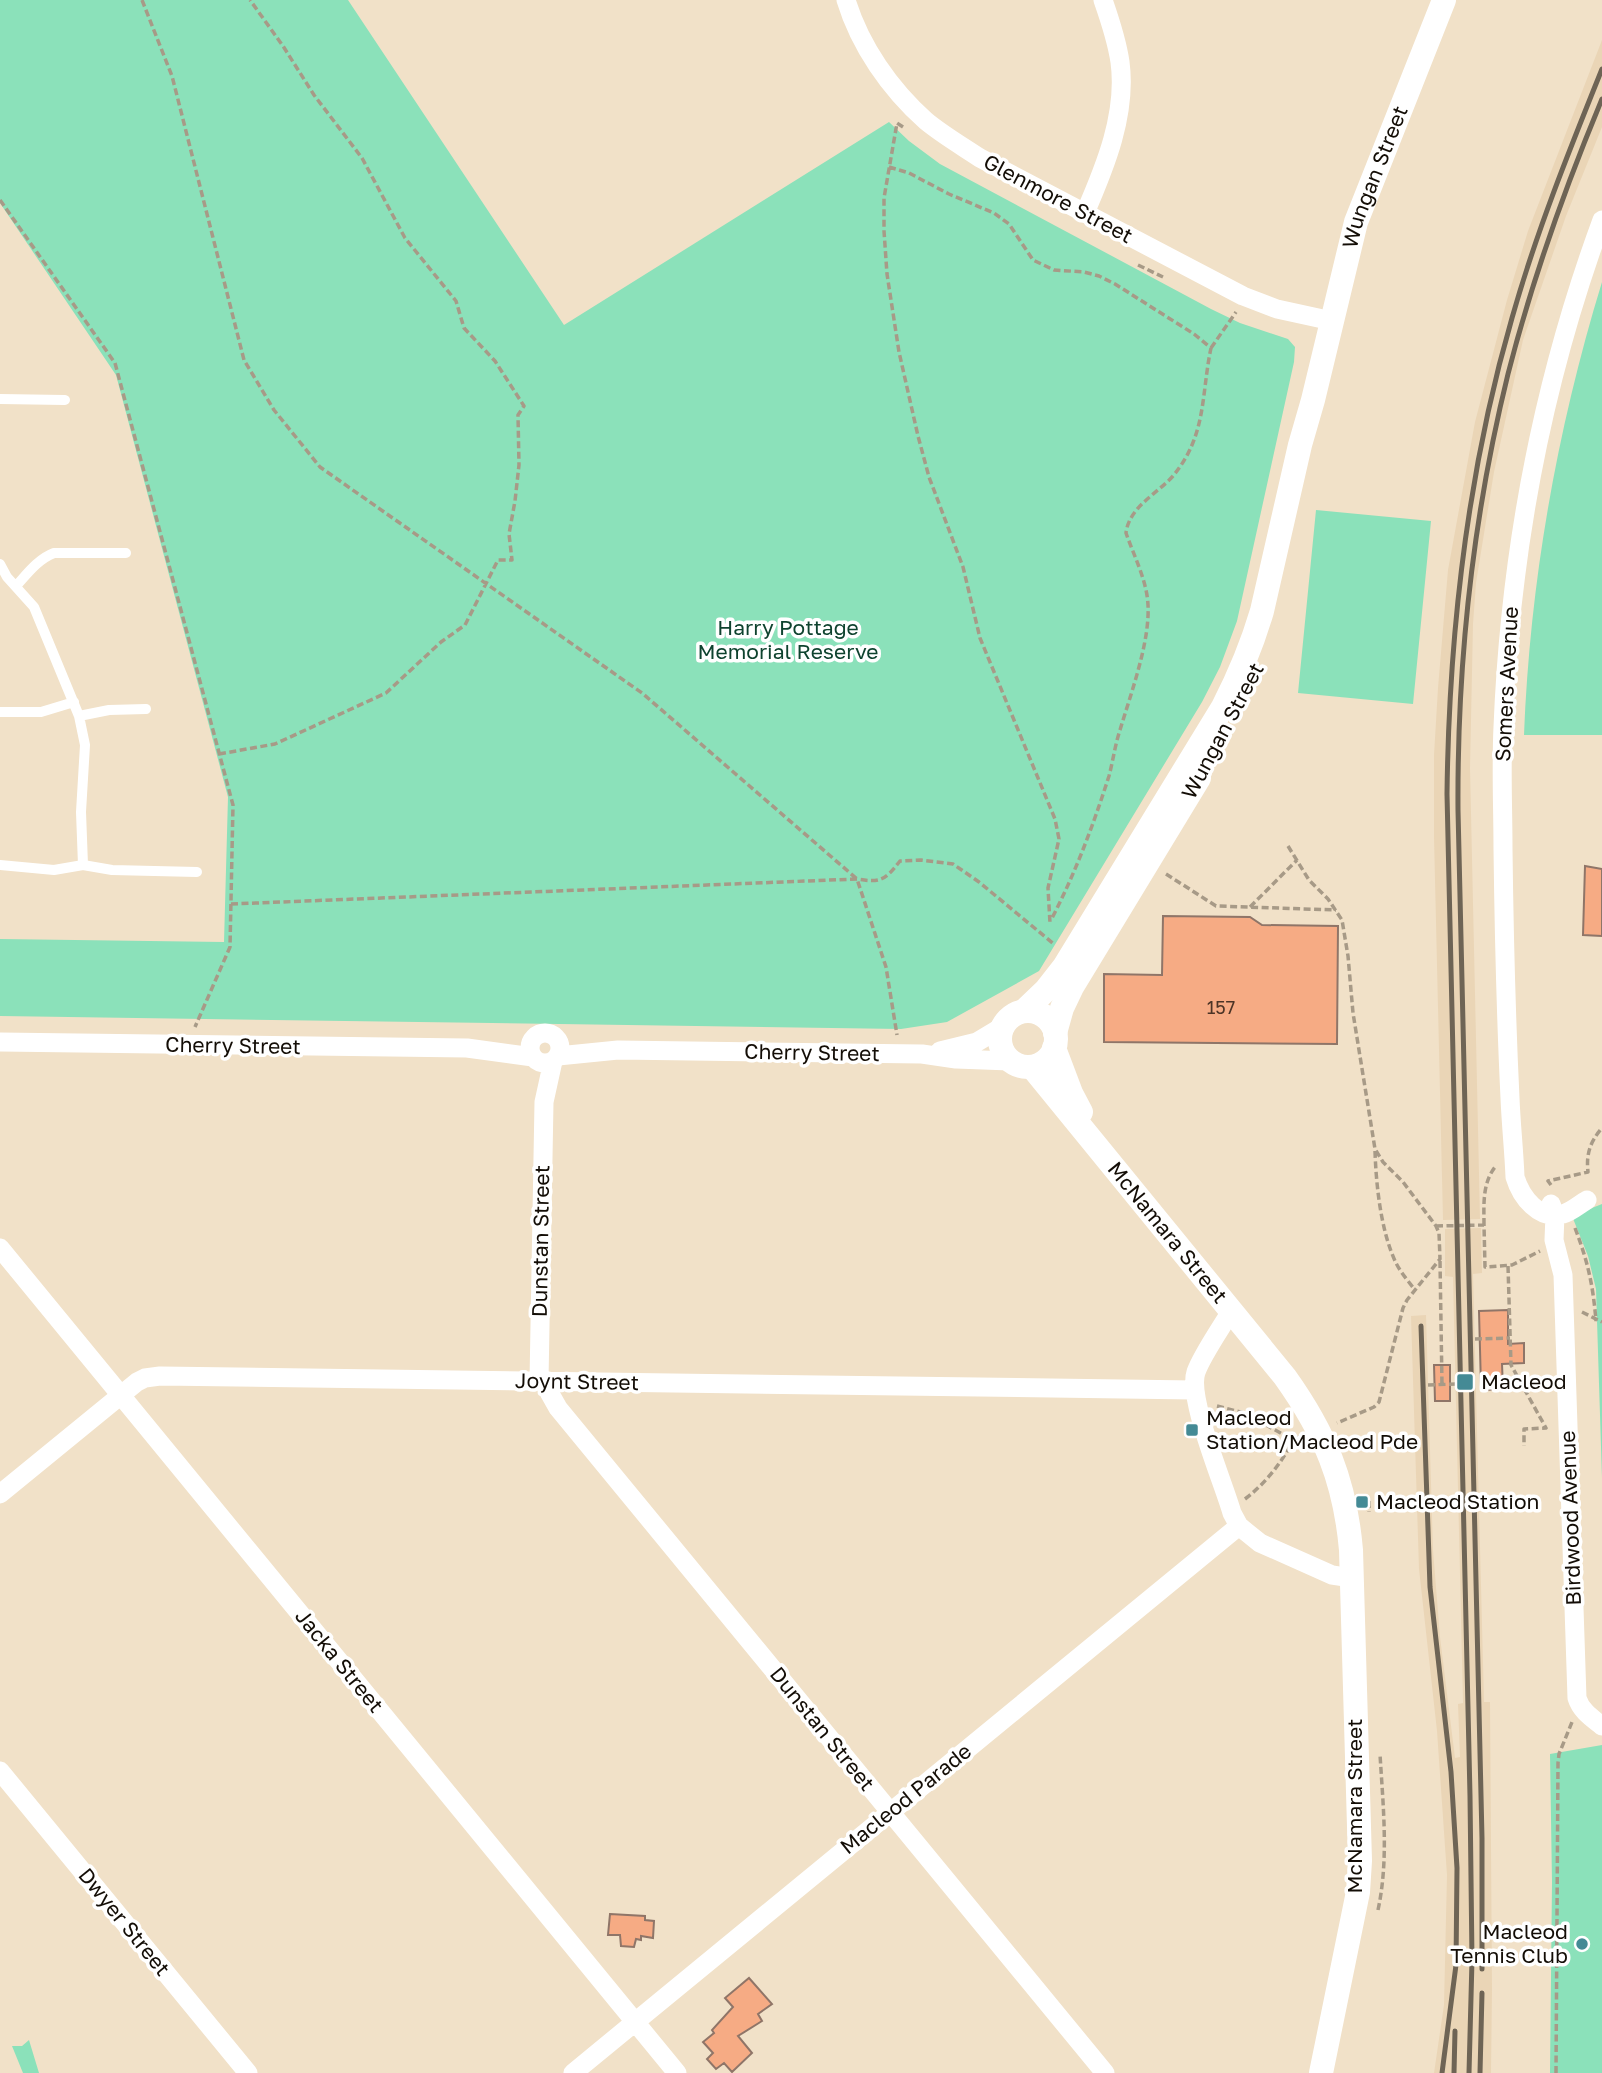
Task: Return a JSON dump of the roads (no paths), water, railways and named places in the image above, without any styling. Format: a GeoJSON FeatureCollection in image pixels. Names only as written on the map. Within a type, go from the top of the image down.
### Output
{"type":"FeatureCollection","features":[{"type":"Feature","properties":{"kind":"street","name":"Glenmore Street"},"geometry":{"type":"LineString","coordinates":[[846,0],[857,32],[869,52],[904,98],[926,121],[948,137],[980,158],[1085,213],[1239,305],[1277,309],[1332,321]]}},
{"type":"Feature","properties":{"kind":"street"},"geometry":{"type":"LineString","coordinates":[[1085,213],[1109,152],[1121,91],[1118,52],[1103,0]]}},
{"type":"Feature","properties":{"kind":"street","name":"Wungan Street"},"geometry":{"type":"LineString","coordinates":[[1024,1011],[1046,990],[1070,958],[1223,707],[1238,677],[1262,611],[1300,444],[1356,222],[1444,0]]}},
{"type":"Feature","properties":{"kind":"street","name":"Somers Avenue"},"geometry":{"type":"LineString","coordinates":[[1557,1210],[1536,1194],[1514,1159],[1507,1021],[1502,766],[1511,610],[1522,527],[1549,388],[1602,220]]}},
{"type":"Feature","properties":{"kind":"street","name":"Wungan Street"},"geometry":{"type":"LineString","coordinates":[[1055,1041],[1062,1008],[1072,987],[1236,716],[1255,677],[1278,610],[1305,482],[1311,448],[1313,400]]}},
{"type":"Feature","properties":{"kind":"street"},"geometry":{"type":"LineString","coordinates":[[1024,1011],[1040,1014],[1052,1025],[1055,1041],[1046,1061],[1021,1064],[1004,1054],[1000,1045],[1002,1027],[1007,1019],[1024,1011]]}},
{"type":"Feature","properties":{"kind":"street","name":"Cherry Street"},"geometry":{"type":"LineString","coordinates":[[922,1055],[977,1042],[1002,1027]]}},
{"type":"Feature","properties":{"kind":"street","name":"McNamara Street"},"geometry":{"type":"LineString","coordinates":[[1055,1041],[1071,1093],[1103,1154]]}},
{"type":"Feature","properties":{"kind":"street","name":"Cherry Street"},"geometry":{"type":"LineString","coordinates":[[0,1042],[900,1054],[1021,1064]]}},
{"type":"Feature","properties":{"kind":"street","name":"Dunstan Street"},"geometry":{"type":"LineString","coordinates":[[545,1051],[544,1381],[548,1392],[558,1408],[1105,2073]]}},
{"type":"Feature","properties":{"kind":"street","name":"McNamara Street"},"geometry":{"type":"LineString","coordinates":[[1021,1064],[1103,1154],[1285,1377],[1303,1403],[1332,1459],[1349,1524],[1359,1879],[1321,2073]]}},
{"type":"Feature","properties":{"kind":"street"},"geometry":{"type":"LineString","coordinates":[[1557,1210],[1595,1197]]}},
{"type":"Feature","properties":{"kind":"street","name":"Birdwood Avenue"},"geometry":{"type":"LineString","coordinates":[[1557,1210],[1543,1237],[1544,1249],[1564,1301]]}},
{"type":"Feature","properties":{"kind":"street","name":"Birdwood Avenue"},"geometry":{"type":"LineString","coordinates":[[1557,1210],[1553,1240],[1563,1275],[1576,1685],[1579,1704],[1602,1726]]}},
{"type":"Feature","properties":{"kind":"street","name":"Jacka Street"},"geometry":{"type":"LineString","coordinates":[[0,1248],[677,2073]]}},
{"type":"Feature","properties":{"kind":"street","name":"McNamara Street"},"geometry":{"type":"LineString","coordinates":[[1195,1398],[1196,1371],[1231,1311]]}},
{"type":"Feature","properties":{"kind":"street","name":"Joynt Street"},"geometry":{"type":"LineString","coordinates":[[0,1494],[137,1382],[160,1376],[544,1381],[1195,1398]]}},
{"type":"Feature","properties":{"kind":"street"},"geometry":{"type":"LineString","coordinates":[[1195,1398],[1239,1526],[1260,1543],[1337,1577],[1352,1578]]}},
{"type":"Feature","properties":{"kind":"street","name":"Macleod Parade"},"geometry":{"type":"LineString","coordinates":[[573,2073],[1239,1526]]}},
{"type":"Feature","properties":{"kind":"street","name":"Dwyer Street"},"geometry":{"type":"LineString","coordinates":[[0,1772],[248,2073]]}},
{"type":"Feature","properties":{"kind":"lane"},"geometry":{"type":"LineString","coordinates":[[0,399],[65,400]]}},
{"type":"Feature","properties":{"kind":"lane"},"geometry":{"type":"LineString","coordinates":[[16,586],[46,556],[54,553],[126,553]]}},
{"type":"Feature","properties":{"kind":"lane"},"geometry":{"type":"LineString","coordinates":[[0,564],[7,577],[34,607],[79,716],[85,745],[81,812],[83,865]]}},
{"type":"Feature","properties":{"kind":"lane"},"geometry":{"type":"LineString","coordinates":[[0,712],[41,712],[74,702]]}},
{"type":"Feature","properties":{"kind":"lane"},"geometry":{"type":"LineString","coordinates":[[79,716],[110,710],[146,709]]}},
{"type":"Feature","properties":{"kind":"lane"},"geometry":{"type":"LineString","coordinates":[[0,865],[54,870],[83,865],[112,870],[197,872]]}},
{"type":"Feature","properties":{"kind":"railway"},"geometry":{"type":"LineString","coordinates":[[1469,2073],[1472,1960],[1470,1796],[1447,794],[1452,674],[1463,554],[1496,376],[1532,255],[1565,161],[1602,69]]}},
{"type":"Feature","properties":{"kind":"railway"},"geometry":{"type":"LineString","coordinates":[[1482,1969],[1482,1838],[1458,810],[1460,700],[1470,590],[1485,481],[1508,374],[1550,235],[1602,99]]}},
{"type":"Feature","properties":{"kind":"railway"},"geometry":{"type":"LineString","coordinates":[[1421,1326],[1430,1587],[1451,1772],[1457,1868],[1456,1965],[1442,2073]]}},
{"type":"Feature","properties":{"kind":"railway"},"geometry":{"type":"LineString","coordinates":[[1480,2073],[1482,1993]]}},
{"type":"Feature","properties":{"kind":"railway"},"geometry":{"type":"LineString","coordinates":[[1454,2073],[1455,2031]]}},
{"type":"Feature","properties":{"kind":"place","name":"Macleod"},"geometry":{"type":"Point","coordinates":[1465,1382]}},
{"type":"Feature","properties":{"kind":"place","name":"Macleod Station/Macleod Pde"},"geometry":{"type":"Point","coordinates":[1192,1430]}},
{"type":"Feature","properties":{"kind":"place","name":"Macleod Station"},"geometry":{"type":"Point","coordinates":[1362,1502]}},
{"type":"Feature","properties":{"kind":"place","name":"Macleod Tennis Club"},"geometry":{"type":"Point","coordinates":[1582,1944]}},
{"type":"Feature","properties":{"kind":"park label","name":"Harry Pottage Memorial Reserve"},"geometry":{"type":"Point","coordinates":[788,640]}}]}
